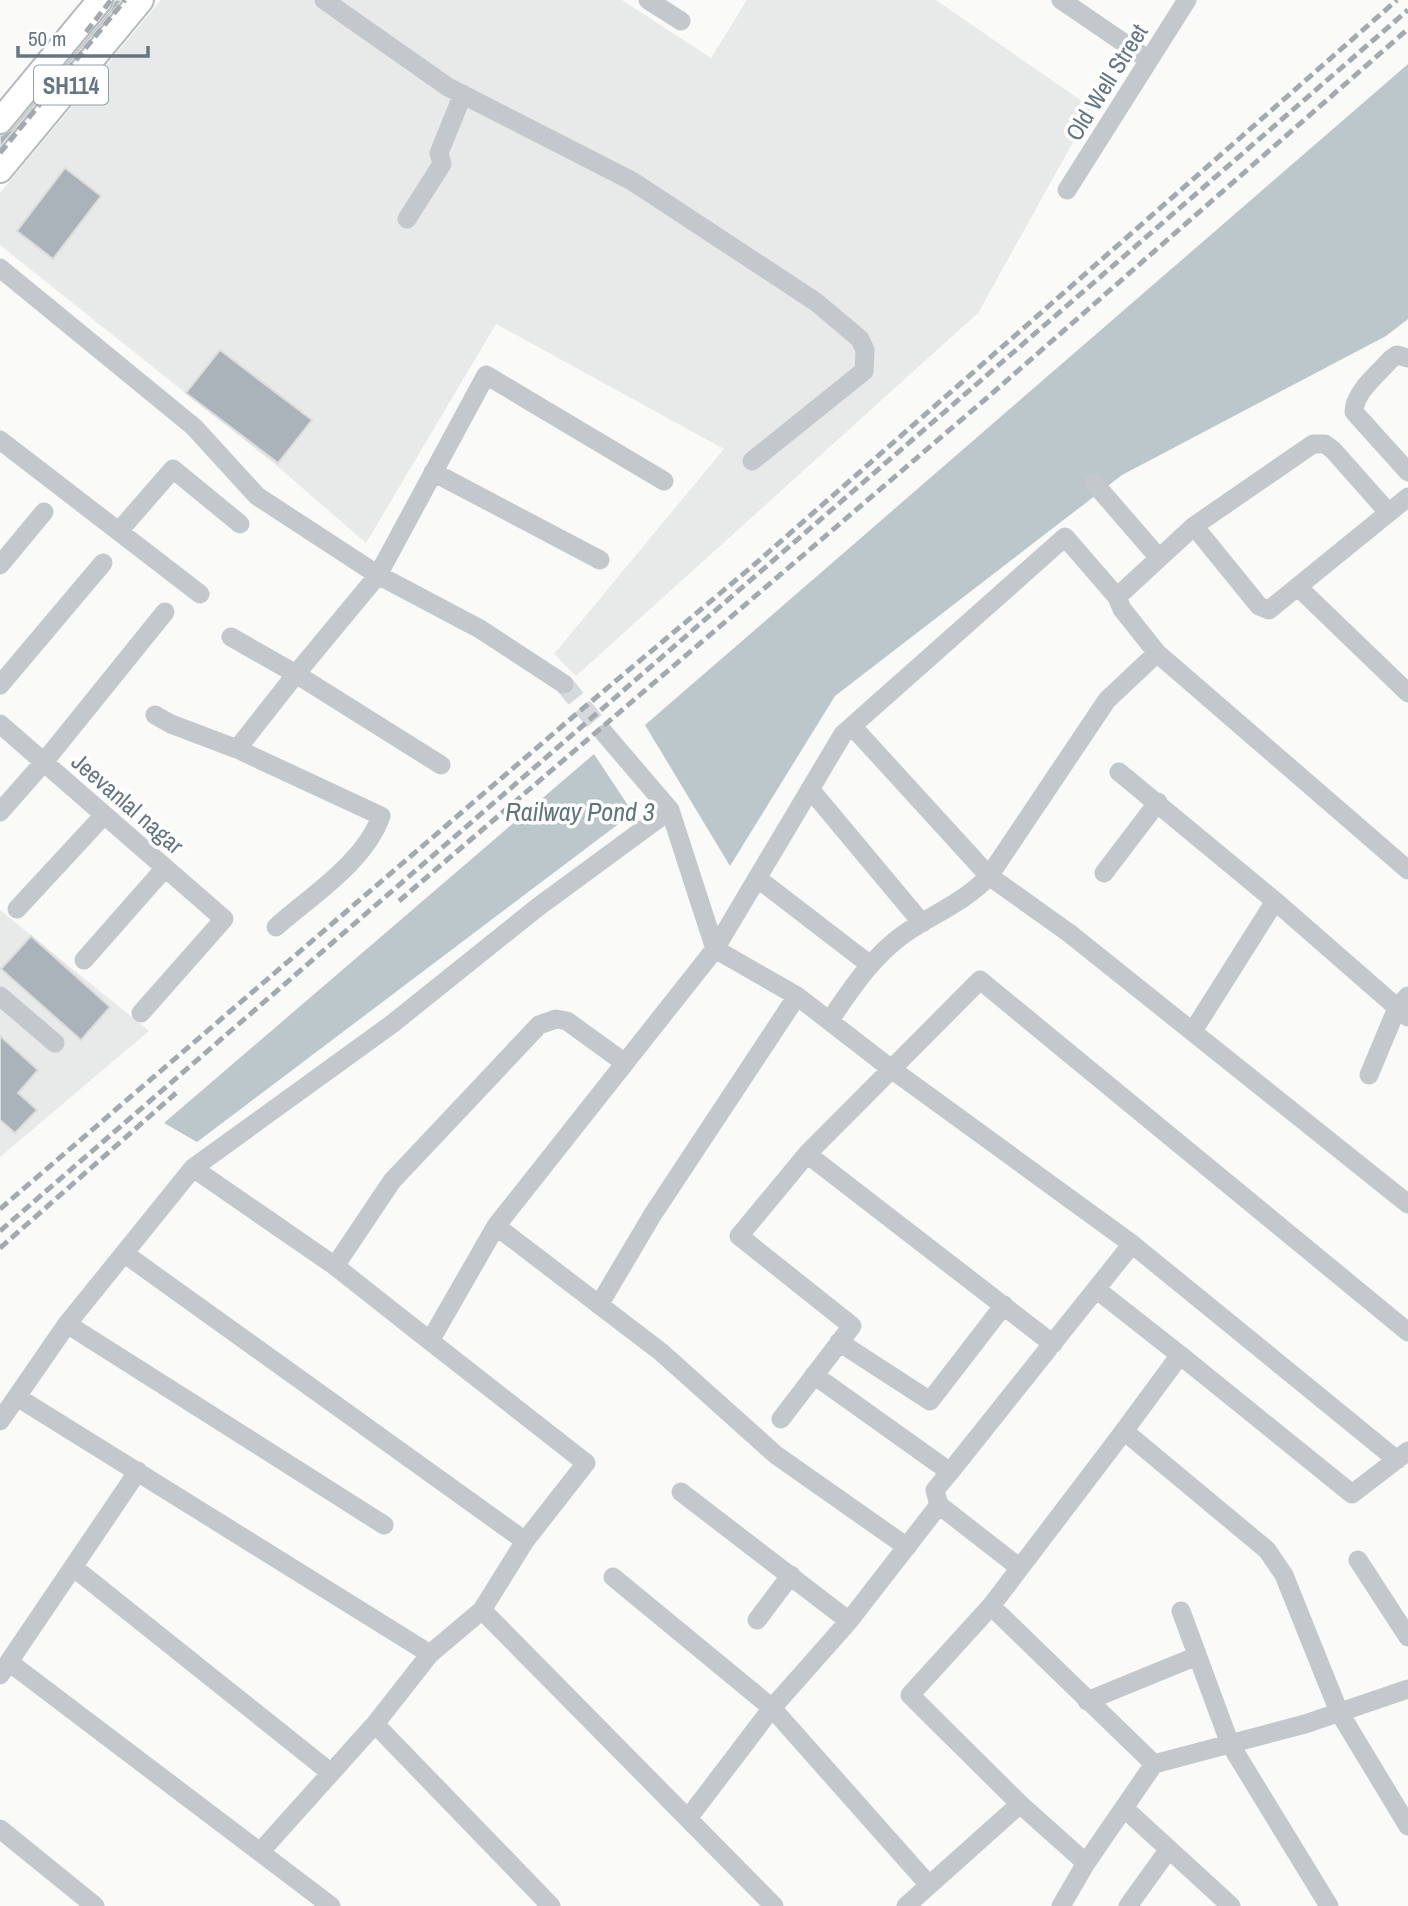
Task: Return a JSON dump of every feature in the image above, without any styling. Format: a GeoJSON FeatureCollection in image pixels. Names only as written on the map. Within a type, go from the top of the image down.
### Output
{"type":"FeatureCollection","features":[{"type":"Feature","properties":{"kind":"main road","name":"SH114"},"geometry":{"type":"LineString","coordinates":[[0,121],[100,0]]}},
{"type":"Feature","properties":{"kind":"main road","name":"SH114"},"geometry":{"type":"LineString","coordinates":[[0,170],[141,0]]}},
{"type":"Feature","properties":{"kind":"street"},"geometry":{"type":"LineString","coordinates":[[324,0],[448,87],[632,181],[816,302],[860,339],[865,350],[864,371],[752,461]]}},
{"type":"Feature","properties":{"kind":"street"},"geometry":{"type":"LineString","coordinates":[[648,0],[681,21]]}},
{"type":"Feature","properties":{"kind":"street"},"geometry":{"type":"LineString","coordinates":[[1061,0],[1149,60]]}},
{"type":"Feature","properties":{"kind":"street","name":"Old Well Street"},"geometry":{"type":"LineString","coordinates":[[1067,190],[1187,0]]}},
{"type":"Feature","properties":{"kind":"street"},"geometry":{"type":"LineString","coordinates":[[407,219],[442,164],[439,153],[463,94]]}},
{"type":"Feature","properties":{"kind":"street"},"geometry":{"type":"LineString","coordinates":[[0,268],[194,427],[257,496],[378,575],[480,629],[564,684]]}},
{"type":"Feature","properties":{"kind":"street"},"geometry":{"type":"LineString","coordinates":[[1408,358],[1397,355],[1391,359],[1359,395],[1353,407],[1354,412],[1408,472]]}},
{"type":"Feature","properties":{"kind":"street"},"geometry":{"type":"LineString","coordinates":[[237,749],[378,575],[486,375],[664,481]]}},
{"type":"Feature","properties":{"kind":"street"},"geometry":{"type":"LineString","coordinates":[[0,440],[200,594]]}},
{"type":"Feature","properties":{"kind":"street"},"geometry":{"type":"LineString","coordinates":[[1117,597],[1194,526],[1313,444],[1325,444],[1333,450],[1388,512]]}},
{"type":"Feature","properties":{"kind":"street"},"geometry":{"type":"LineString","coordinates":[[119,531],[173,469],[240,524]]}},
{"type":"Feature","properties":{"kind":"street"},"geometry":{"type":"LineString","coordinates":[[433,472],[600,560]]}},
{"type":"Feature","properties":{"kind":"street"},"geometry":{"type":"LineString","coordinates":[[1094,483],[1159,558]]}},
{"type":"Feature","properties":{"kind":"street"},"geometry":{"type":"LineString","coordinates":[[1194,526],[1259,606],[1269,610],[1408,497]]}},
{"type":"Feature","properties":{"kind":"street"},"geometry":{"type":"LineString","coordinates":[[0,565],[44,512]]}},
{"type":"Feature","properties":{"kind":"street"},"geometry":{"type":"LineString","coordinates":[[430,1341],[496,1226],[715,949],[843,734],[1065,537],[1117,597],[1122,609],[1157,653],[1408,870]]}},
{"type":"Feature","properties":{"kind":"street"},"geometry":{"type":"LineString","coordinates":[[0,685],[103,563]]}},
{"type":"Feature","properties":{"kind":"street"},"geometry":{"type":"LineString","coordinates":[[1298,587],[1408,693]]}},
{"type":"Feature","properties":{"kind":"street"},"geometry":{"type":"LineString","coordinates":[[0,812],[44,762],[165,612]]}},
{"type":"Feature","properties":{"kind":"street"},"geometry":{"type":"LineString","coordinates":[[231,637],[296,674],[441,765]]}},
{"type":"Feature","properties":{"kind":"street"},"geometry":{"type":"LineString","coordinates":[[830,1020],[869,964],[922,923],[975,891],[989,876],[1107,700],[1157,653]]}},
{"type":"Feature","properties":{"kind":"street"},"geometry":{"type":"LineString","coordinates":[[155,715],[237,749],[381,816],[373,836],[354,858],[276,927]]}},
{"type":"Feature","properties":{"kind":"street","name":"Jeevanlal nagar"},"geometry":{"type":"LineString","coordinates":[[0,724],[224,919],[141,1013]]}},
{"type":"Feature","properties":{"kind":"street"},"geometry":{"type":"LineString","coordinates":[[852,726],[989,876],[1069,933],[1408,1204]]}},
{"type":"Feature","properties":{"kind":"street"},"geometry":{"type":"LineString","coordinates":[[605,734],[670,810],[715,949],[797,996],[830,1020],[890,1068],[1132,1244],[1403,1456],[1352,1494],[1096,1289]]}},
{"type":"Feature","properties":{"kind":"street"},"geometry":{"type":"LineString","coordinates":[[1119,772],[1405,1007],[1369,1075]]}},
{"type":"Feature","properties":{"kind":"street"},"geometry":{"type":"LineString","coordinates":[[810,789],[922,923]]}},
{"type":"Feature","properties":{"kind":"street"},"geometry":{"type":"LineString","coordinates":[[1104,873],[1158,802]]}},
{"type":"Feature","properties":{"kind":"street"},"geometry":{"type":"LineString","coordinates":[[0,1421],[67,1324],[193,1168],[392,1024],[538,907],[670,810]]}},
{"type":"Feature","properties":{"kind":"street"},"geometry":{"type":"LineString","coordinates":[[17,909],[104,815]]}},
{"type":"Feature","properties":{"kind":"street"},"geometry":{"type":"LineString","coordinates":[[84,960],[165,867]]}},
{"type":"Feature","properties":{"kind":"street"},"geometry":{"type":"LineString","coordinates":[[757,878],[869,964]]}},
{"type":"Feature","properties":{"kind":"street"},"geometry":{"type":"LineString","coordinates":[[1193,1031],[1275,901]]}},
{"type":"Feature","properties":{"kind":"street"},"geometry":{"type":"LineString","coordinates":[[781,1419],[852,1326],[738,1236],[807,1154],[980,980],[1408,1332]]}},
{"type":"Feature","properties":{"kind":"street"},"geometry":{"type":"LineString","coordinates":[[0,996],[55,1043]]}},
{"type":"Feature","properties":{"kind":"street"},"geometry":{"type":"LineString","coordinates":[[598,1305],[653,1214],[797,996]]}},
{"type":"Feature","properties":{"kind":"street"},"geometry":{"type":"LineString","coordinates":[[335,1266],[393,1181],[539,1025],[556,1019],[567,1021],[625,1063]]}},
{"type":"Feature","properties":{"kind":"street"},"geometry":{"type":"LineString","coordinates":[[807,1154],[1053,1344]]}},
{"type":"Feature","properties":{"kind":"street"},"geometry":{"type":"LineString","coordinates":[[193,1168],[335,1266],[586,1463],[525,1541],[482,1610],[430,1654],[375,1724],[261,1851]]}},
{"type":"Feature","properties":{"kind":"street"},"geometry":{"type":"LineString","coordinates":[[496,1226],[660,1352],[767,1448],[907,1547]]}},
{"type":"Feature","properties":{"kind":"street"},"geometry":{"type":"LineString","coordinates":[[1020,1568],[939,1505],[935,1490],[1132,1244]]}},
{"type":"Feature","properties":{"kind":"street"},"geometry":{"type":"LineString","coordinates":[[125,1254],[525,1541]]}},
{"type":"Feature","properties":{"kind":"street"},"geometry":{"type":"LineString","coordinates":[[839,1342],[930,1401],[1003,1306]]}},
{"type":"Feature","properties":{"kind":"street"},"geometry":{"type":"LineString","coordinates":[[67,1324],[384,1525]]}},
{"type":"Feature","properties":{"kind":"street"},"geometry":{"type":"LineString","coordinates":[[1086,1863],[1020,1804],[910,1695],[990,1606],[1181,1355]]}},
{"type":"Feature","properties":{"kind":"street"},"geometry":{"type":"LineString","coordinates":[[814,1375],[950,1472]]}},
{"type":"Feature","properties":{"kind":"street"},"geometry":{"type":"LineString","coordinates":[[17,1397],[430,1654]]}},
{"type":"Feature","properties":{"kind":"street"},"geometry":{"type":"LineString","coordinates":[[1124,1431],[1267,1550],[1284,1575],[1339,1712],[1408,1826]]}},
{"type":"Feature","properties":{"kind":"street"},"geometry":{"type":"LineString","coordinates":[[138,1471],[5,1668],[261,1851],[331,1906]]}},
{"type":"Feature","properties":{"kind":"street"},"geometry":{"type":"LineString","coordinates":[[681,1492],[849,1621]]}},
{"type":"Feature","properties":{"kind":"street"},"geometry":{"type":"LineString","coordinates":[[689,1817],[772,1708],[849,1621],[939,1505]]}},
{"type":"Feature","properties":{"kind":"street"},"geometry":{"type":"LineString","coordinates":[[1358,1560],[1408,1637]]}},
{"type":"Feature","properties":{"kind":"street"},"geometry":{"type":"LineString","coordinates":[[73,1567],[331,1773]]}},
{"type":"Feature","properties":{"kind":"street"},"geometry":{"type":"LineString","coordinates":[[757,1620],[791,1575]]}},
{"type":"Feature","properties":{"kind":"street"},"geometry":{"type":"LineString","coordinates":[[613,1577],[772,1708],[929,1885]]}},
{"type":"Feature","properties":{"kind":"street"},"geometry":{"type":"LineString","coordinates":[[990,1606],[1154,1764]]}},
{"type":"Feature","properties":{"kind":"street"},"geometry":{"type":"LineString","coordinates":[[482,1610],[774,1906]]}},
{"type":"Feature","properties":{"kind":"street"},"geometry":{"type":"LineString","coordinates":[[1181,1611],[1230,1744],[1329,1906]]}},
{"type":"Feature","properties":{"kind":"street"},"geometry":{"type":"LineString","coordinates":[[1087,1701],[1197,1656]]}},
{"type":"Feature","properties":{"kind":"street"},"geometry":{"type":"LineString","coordinates":[[1061,1906],[1086,1863],[1154,1764],[1339,1712],[1408,1689]]}},
{"type":"Feature","properties":{"kind":"street"},"geometry":{"type":"LineString","coordinates":[[375,1724],[551,1906]]}},
{"type":"Feature","properties":{"kind":"street"},"geometry":{"type":"LineString","coordinates":[[906,1906],[1020,1804]]}},
{"type":"Feature","properties":{"kind":"street"},"geometry":{"type":"LineString","coordinates":[[1124,1808],[1231,1906]]}},
{"type":"Feature","properties":{"kind":"street"},"geometry":{"type":"LineString","coordinates":[[0,1829],[95,1906]]}},
{"type":"Feature","properties":{"kind":"street"},"geometry":{"type":"LineString","coordinates":[[1128,1906],[1169,1849]]}},
{"type":"Feature","properties":{"kind":"shaded area"},"geometry":{"type":"Polygon","coordinates":[[[161,0],[622,0],[711,58],[747,0],[936,0],[1092,108],[978,313],[576,676],[554,654],[724,449],[496,324],[366,543],[277,466],[0,245],[0,193],[161,0]]]}},
{"type":"Feature","properties":{"kind":"shaded area"},"geometry":{"type":"Polygon","coordinates":[[[0,910],[149,1031],[0,1157],[0,910]]]}},
{"type":"Feature","properties":{"kind":"water"},"geometry":{"type":"Polygon","coordinates":[[[1408,64],[1408,319],[1386,336],[1122,475],[835,696],[730,866],[645,725],[1408,64]]]}},
{"type":"Feature","properties":{"kind":"water","name":"Railway Pond 3"},"geometry":{"type":"Polygon","coordinates":[[[594,754],[633,813],[197,1142],[164,1123],[594,754]]]}},
{"type":"Feature","properties":{"kind":"building"},"geometry":{"type":"Polygon","coordinates":[[[115,0],[122,0],[0,147],[0,136],[11,130],[111,9],[115,0]]]}},
{"type":"Feature","properties":{"kind":"building"},"geometry":{"type":"Polygon","coordinates":[[[65,168],[101,196],[53,259],[17,231],[65,168]]]}},
{"type":"Feature","properties":{"kind":"building"},"geometry":{"type":"Polygon","coordinates":[[[220,350],[312,420],[278,463],[186,393],[220,350]]]}},
{"type":"Feature","properties":{"kind":"building"},"geometry":{"type":"Polygon","coordinates":[[[31,936],[110,1007],[81,1040],[1,969],[31,936]]]}},
{"type":"Feature","properties":{"kind":"building"},"geometry":{"type":"Polygon","coordinates":[[[0,1036],[38,1070],[18,1093],[37,1110],[15,1133],[0,1120],[0,1036]]]}},
{"type":"Feature","properties":{"kind":"tunnel"},"geometry":{"type":"LineString","coordinates":[[564,684],[605,734]]}},
{"type":"Feature","properties":{"kind":"railway"},"geometry":{"type":"LineString","coordinates":[[86,32],[111,0]]}},
{"type":"Feature","properties":{"kind":"railway"},"geometry":{"type":"LineString","coordinates":[[0,153],[125,0]]}},
{"type":"Feature","properties":{"kind":"railway"},"geometry":{"type":"LineString","coordinates":[[0,1209],[755,564],[1397,0]]}},
{"type":"Feature","properties":{"kind":"railway"},"geometry":{"type":"LineString","coordinates":[[0,1231],[1408,10]]}},
{"type":"Feature","properties":{"kind":"railway"},"geometry":{"type":"LineString","coordinates":[[399,901],[988,397],[1408,29]]}},
{"type":"Feature","properties":{"kind":"railway"},"geometry":{"type":"LineString","coordinates":[[0,1248],[176,1093]]}}]}
